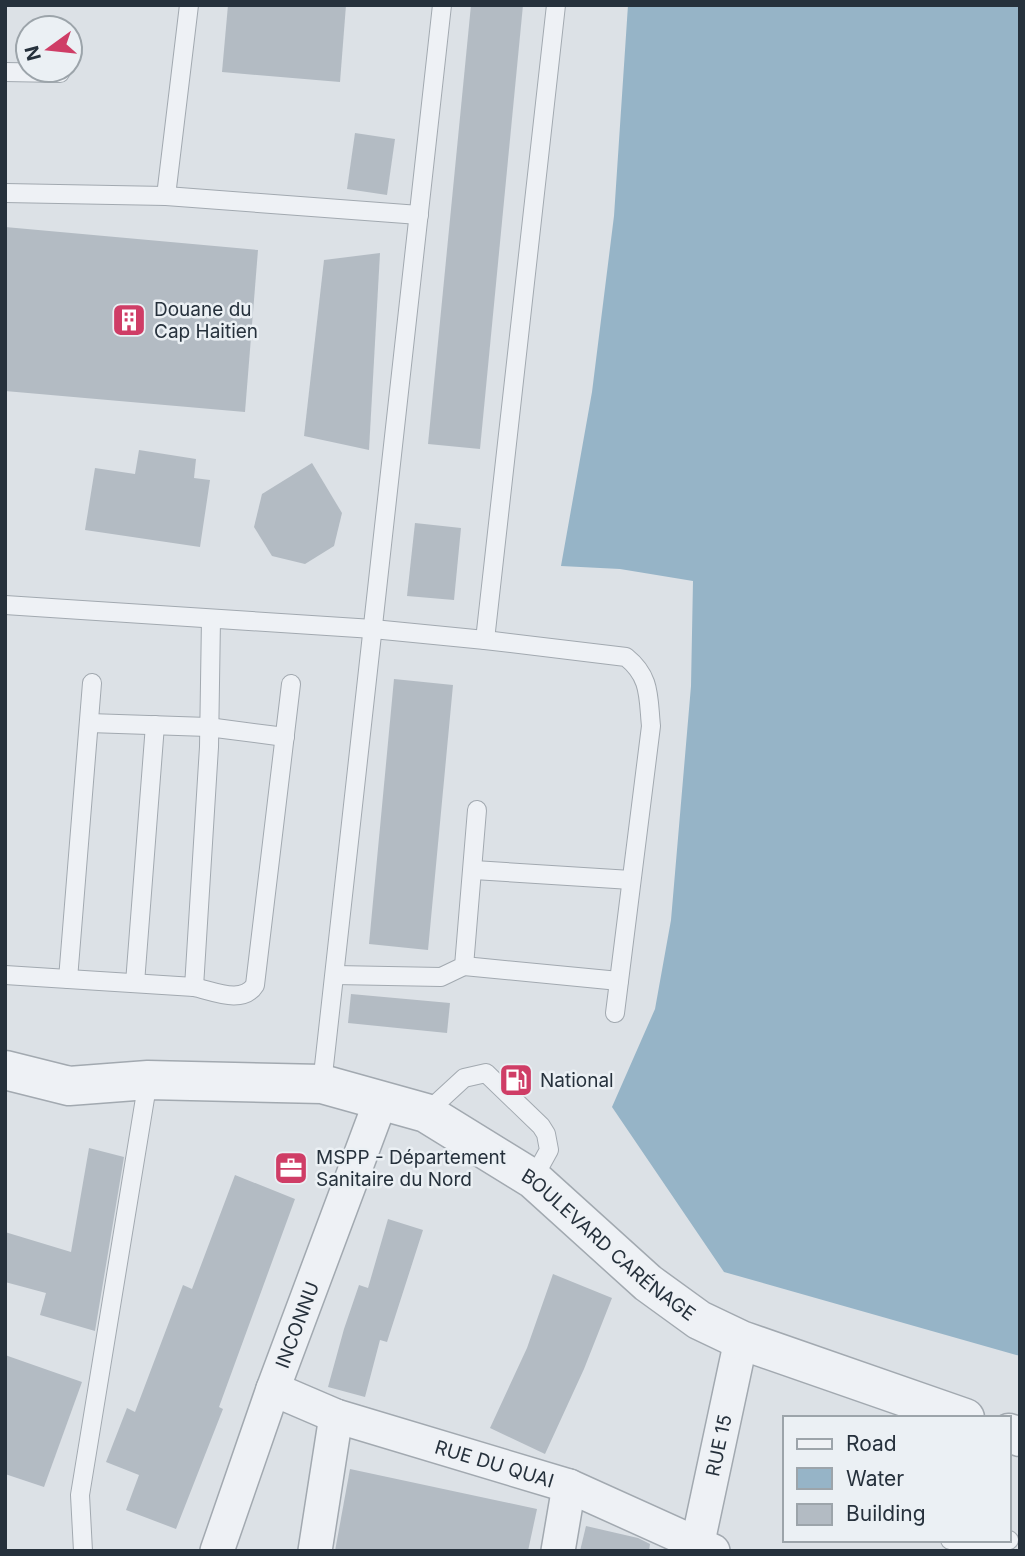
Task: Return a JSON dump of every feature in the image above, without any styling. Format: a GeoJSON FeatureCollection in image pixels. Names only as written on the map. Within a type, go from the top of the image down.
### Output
{"type":"FeatureCollection","features":[{"type":"Feature","properties":{"kind":"street","name":"BOULEVARD CARÉNAGE"},"geometry":{"type":"LineString","coordinates":[[5,1070],[69,1086],[148,1080],[322,1084],[426,1113],[533,1178],[648,1283],[699,1320],[741,1340],[959,1416]]}},
{"type":"Feature","properties":{"kind":"street","name":"INCONNU"},"geometry":{"type":"LineString","coordinates":[[217,1551],[273,1389],[382,1100]]}},
{"type":"Feature","properties":{"kind":"street","name":"RUE 15"},"geometry":{"type":"LineString","coordinates":[[702,1549],[741,1340]]}},
{"type":"Feature","properties":{"kind":"street","name":"RUE DU QUAI"},"geometry":{"type":"LineString","coordinates":[[273,1389],[336,1416],[569,1486],[702,1549]]}},
{"type":"Feature","properties":{"kind":"street"},"geometry":{"type":"LineString","coordinates":[[315,1551],[336,1416]]}},
{"type":"Feature","properties":{"kind":"street"},"geometry":{"type":"LineString","coordinates":[[558,1551],[569,1486]]}},
{"type":"Feature","properties":{"kind":"lane"},"geometry":{"type":"LineString","coordinates":[[166,196],[190,5]]}},
{"type":"Feature","properties":{"kind":"lane"},"geometry":{"type":"LineString","coordinates":[[322,1084],[442,5]]}},
{"type":"Feature","properties":{"kind":"lane"},"geometry":{"type":"LineString","coordinates":[[485,640],[556,5]]}},
{"type":"Feature","properties":{"kind":"lane"},"geometry":{"type":"LineString","coordinates":[[5,193],[166,196],[419,215]]}},
{"type":"Feature","properties":{"kind":"lane"},"geometry":{"type":"LineString","coordinates":[[5,605],[373,629],[626,657],[640,668],[647,684],[650,726],[615,1013]]}},
{"type":"Feature","properties":{"kind":"lane"},"geometry":{"type":"LineString","coordinates":[[194,987],[211,618]]}},
{"type":"Feature","properties":{"kind":"lane"},"geometry":{"type":"LineString","coordinates":[[68,979],[92,683]]}},
{"type":"Feature","properties":{"kind":"lane"},"geometry":{"type":"LineString","coordinates":[[5,975],[194,987],[240,997],[250,993],[255,985],[291,684]]}},
{"type":"Feature","properties":{"kind":"lane"},"geometry":{"type":"LineString","coordinates":[[89,723],[208,727],[285,737]]}},
{"type":"Feature","properties":{"kind":"lane"},"geometry":{"type":"LineString","coordinates":[[135,983],[155,725]]}},
{"type":"Feature","properties":{"kind":"lane"},"geometry":{"type":"LineString","coordinates":[[464,966],[477,810]]}},
{"type":"Feature","properties":{"kind":"lane"},"geometry":{"type":"LineString","coordinates":[[474,870],[631,880]]}},
{"type":"Feature","properties":{"kind":"lane"},"geometry":{"type":"LineString","coordinates":[[335,975],[440,977],[464,966],[619,981]]}},
{"type":"Feature","properties":{"kind":"lane"},"geometry":{"type":"LineString","coordinates":[[426,1113],[464,1078],[486,1073],[546,1133],[549,1150],[533,1178]]}},
{"type":"Feature","properties":{"kind":"lane"},"geometry":{"type":"LineString","coordinates":[[83,1551],[80,1495],[148,1080]]}},
{"type":"Feature","properties":{"kind":"lane"},"geometry":{"type":"LineString","coordinates":[[977,1542],[996,1542]]}},
{"type":"Feature","properties":{"kind":"water"},"geometry":{"type":"Polygon","coordinates":[[[628,5],[1020,5],[1020,1356],[724,1272],[612,1107],[655,1009],[671,920],[691,686],[693,581],[620,569],[561,566],[592,392],[614,216],[628,5]]]}},
{"type":"Feature","properties":{"kind":"building"},"geometry":{"type":"Polygon","coordinates":[[[228,5],[346,5],[340,82],[222,72],[228,5]]]}},
{"type":"Feature","properties":{"kind":"building"},"geometry":{"type":"Polygon","coordinates":[[[471,5],[523,5],[480,449],[428,444],[471,5]]]}},
{"type":"Feature","properties":{"kind":"building"},"geometry":{"type":"Polygon","coordinates":[[[355,133],[395,139],[387,195],[347,189],[355,133]]]}},
{"type":"Feature","properties":{"kind":"building","name":"Douane du Cap Haitien"},"geometry":{"type":"Polygon","coordinates":[[[5,227],[258,250],[245,412],[5,391],[5,227]]]}},
{"type":"Feature","properties":{"kind":"building"},"geometry":{"type":"Polygon","coordinates":[[[380,253],[369,450],[304,436],[324,260],[380,253]]]}},
{"type":"Feature","properties":{"kind":"building"},"geometry":{"type":"Polygon","coordinates":[[[139,450],[196,459],[194,478],[210,480],[200,547],[85,530],[95,468],[135,474],[139,450]]]}},
{"type":"Feature","properties":{"kind":"building"},"geometry":{"type":"Polygon","coordinates":[[[312,463],[342,513],[334,546],[305,564],[272,556],[254,527],[262,494],[312,463]]]}},
{"type":"Feature","properties":{"kind":"building"},"geometry":{"type":"Polygon","coordinates":[[[415,523],[461,528],[454,600],[407,596],[415,523]]]}},
{"type":"Feature","properties":{"kind":"building"},"geometry":{"type":"Polygon","coordinates":[[[394,679],[453,685],[428,950],[369,944],[394,679]]]}},
{"type":"Feature","properties":{"kind":"building"},"geometry":{"type":"Polygon","coordinates":[[[351,994],[450,1003],[447,1033],[348,1023],[351,994]]]}},
{"type":"Feature","properties":{"kind":"building"},"geometry":{"type":"Polygon","coordinates":[[[89,1148],[124,1157],[95,1331],[40,1315],[46,1293],[5,1282],[5,1232],[71,1252],[89,1148]]]}},
{"type":"Feature","properties":{"kind":"building"},"geometry":{"type":"Polygon","coordinates":[[[235,1175],[295,1199],[219,1407],[223,1409],[176,1529],[126,1510],[139,1475],[106,1462],[127,1408],[135,1412],[183,1285],[192,1289],[235,1175]]]}},
{"type":"Feature","properties":{"kind":"building"},"geometry":{"type":"Polygon","coordinates":[[[388,1219],[423,1230],[387,1342],[380,1340],[365,1397],[328,1387],[359,1285],[368,1288],[388,1219]]]}},
{"type":"Feature","properties":{"kind":"building"},"geometry":{"type":"Polygon","coordinates":[[[553,1274],[612,1298],[584,1369],[545,1454],[490,1428],[527,1348],[553,1274]]]}},
{"type":"Feature","properties":{"kind":"building"},"geometry":{"type":"Polygon","coordinates":[[[5,1355],[82,1382],[44,1487],[5,1474],[5,1355]]]}},
{"type":"Feature","properties":{"kind":"building"},"geometry":{"type":"Polygon","coordinates":[[[350,1469],[537,1509],[528,1551],[335,1551],[350,1469]]]}},
{"type":"Feature","properties":{"kind":"building"},"geometry":{"type":"Polygon","coordinates":[[[586,1526],[638,1538],[650,1544],[649,1551],[580,1551],[586,1526]]]}},
{"type":"Feature","properties":{"kind":"place","name":"Douane du Cap Haitien"},"geometry":{"type":"Point","coordinates":[129,320]}},
{"type":"Feature","properties":{"kind":"place","name":"National"},"geometry":{"type":"Point","coordinates":[516,1080]}},
{"type":"Feature","properties":{"kind":"place","name":"MSPP - Département Sanitaire du Nord"},"geometry":{"type":"Point","coordinates":[291,1168]}}]}
